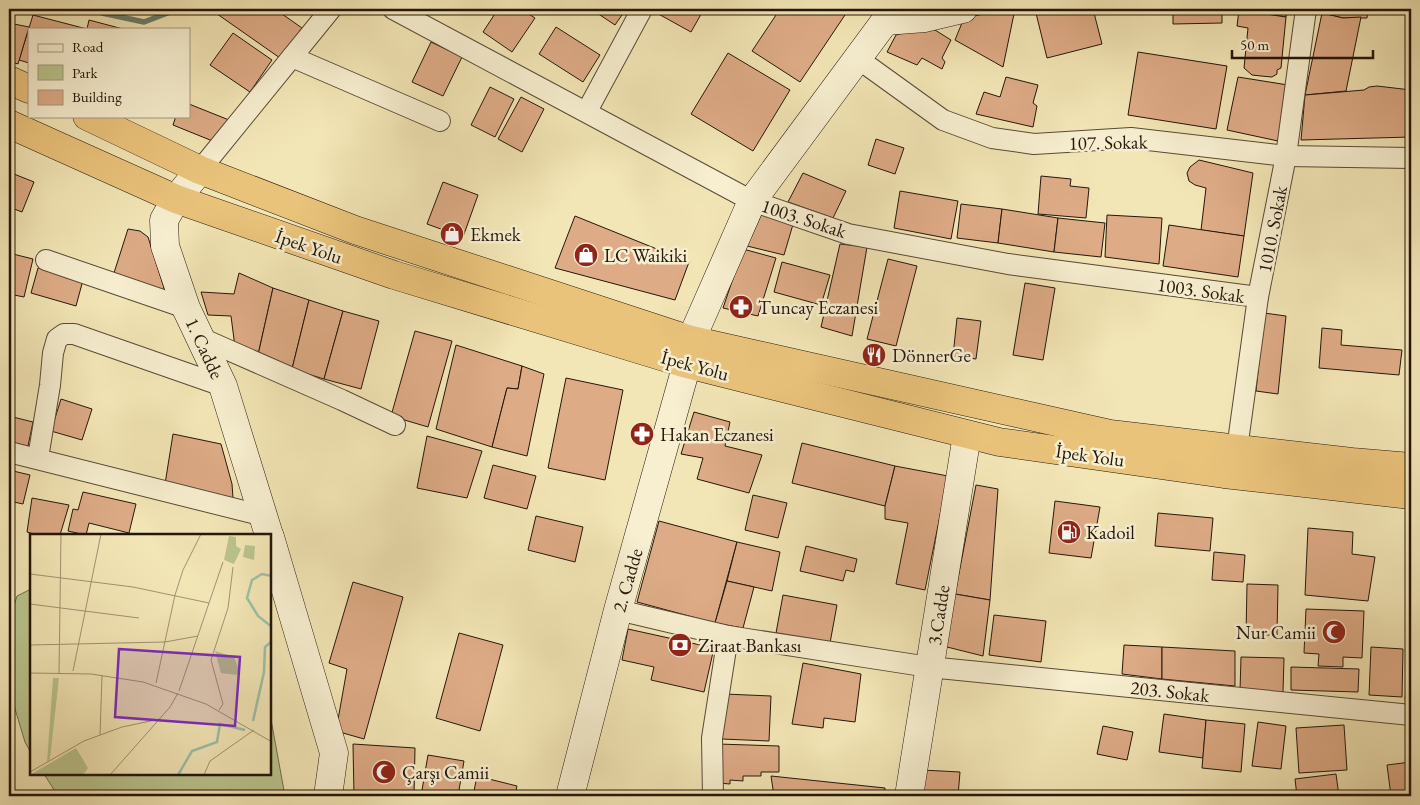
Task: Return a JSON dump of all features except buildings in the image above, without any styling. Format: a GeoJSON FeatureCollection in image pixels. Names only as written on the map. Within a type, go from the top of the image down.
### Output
{"type":"FeatureCollection","features":[{"type":"Feature","properties":{"kind":"highway"},"geometry":{"type":"LineString","coordinates":[[9,80],[28,89]]}},
{"type":"Feature","properties":{"kind":"highway"},"geometry":{"type":"LineString","coordinates":[[91,118],[200,170],[356,230],[689,352],[1110,434],[1411,467]]}},
{"type":"Feature","properties":{"kind":"highway","name":"İpek Yolu"},"geometry":{"type":"LineString","coordinates":[[9,124],[176,199],[394,275],[689,352],[967,435],[999,442],[1224,474],[1411,495]]}},
{"type":"Feature","properties":{"kind":"street"},"geometry":{"type":"LineString","coordinates":[[200,170],[331,9]]}},
{"type":"Feature","properties":{"kind":"street","name":"1003. Sokak"},"geometry":{"type":"LineString","coordinates":[[392,9],[587,111],[752,201],[848,234],[1008,264],[1258,297]]}},
{"type":"Feature","properties":{"kind":"street"},"geometry":{"type":"LineString","coordinates":[[587,111],[642,9]]}},
{"type":"Feature","properties":{"kind":"street"},"geometry":{"type":"LineString","coordinates":[[889,15],[925,18],[963,9]]}},
{"type":"Feature","properties":{"kind":"street","name":"1010. Sokak"},"geometry":{"type":"LineString","coordinates":[[1237,449],[1258,297],[1286,156],[1306,9]]}},
{"type":"Feature","properties":{"kind":"street","name":"2. Cadde"},"geometry":{"type":"LineString","coordinates":[[570,796],[618,610],[689,352],[752,201],[889,15]]}},
{"type":"Feature","properties":{"kind":"street"},"geometry":{"type":"LineString","coordinates":[[292,57],[440,121]]}},
{"type":"Feature","properties":{"kind":"street","name":"107. Sokak"},"geometry":{"type":"LineString","coordinates":[[857,58],[943,120],[992,138],[1034,144],[1131,138],[1286,156],[1411,158]]}},
{"type":"Feature","properties":{"kind":"street","name":"1. Cadde"},"geometry":{"type":"LineString","coordinates":[[200,170],[176,199],[164,220],[165,246],[186,308],[223,386],[268,529]]}},
{"type":"Feature","properties":{"kind":"street"},"geometry":{"type":"LineString","coordinates":[[46,260],[186,308]]}},
{"type":"Feature","properties":{"kind":"street"},"geometry":{"type":"LineString","coordinates":[[38,458],[50,385],[53,353],[57,339],[64,334],[74,334],[223,386]]}},
{"type":"Feature","properties":{"kind":"street"},"geometry":{"type":"LineString","coordinates":[[201,338],[395,425]]}},
{"type":"Feature","properties":{"kind":"street","name":"3.Cadde"},"geometry":{"type":"LineString","coordinates":[[909,796],[967,435]]}},
{"type":"Feature","properties":{"kind":"street"},"geometry":{"type":"LineString","coordinates":[[9,452],[38,458],[268,529]]}},
{"type":"Feature","properties":{"kind":"street","name":"1. Cadde"},"geometry":{"type":"LineString","coordinates":[[271,539],[334,753],[328,796]]}},
{"type":"Feature","properties":{"kind":"street","name":"203. Sokak"},"geometry":{"type":"LineString","coordinates":[[618,610],[728,636],[929,667],[1411,715]]}},
{"type":"Feature","properties":{"kind":"street"},"geometry":{"type":"LineString","coordinates":[[713,796],[712,738],[728,636]]}},
{"type":"Feature","properties":{"kind":"green space"},"geometry":{"type":"Polygon","coordinates":[[[30,590],[30,751],[25,742],[9,689],[9,623],[17,596],[30,590]]]}},
{"type":"Feature","properties":{"kind":"green space"},"geometry":{"type":"Polygon","coordinates":[[[271,719],[285,796],[58,796],[45,775],[271,775],[271,719]]]}},
{"type":"Feature","properties":{"kind":"waterway"},"geometry":{"type":"LineString","coordinates":[[91,9],[144,22],[178,9]]}},
{"type":"Feature","properties":{"kind":"place","name":"Ekmek"},"geometry":{"type":"Point","coordinates":[452,234]}},
{"type":"Feature","properties":{"kind":"place","name":"LC Waikiki"},"geometry":{"type":"Point","coordinates":[586,255]}},
{"type":"Feature","properties":{"kind":"place","name":"Tuncay Eczanesi"},"geometry":{"type":"Point","coordinates":[741,307]}},
{"type":"Feature","properties":{"kind":"place","name":"DönnerGe"},"geometry":{"type":"Point","coordinates":[874,355]}},
{"type":"Feature","properties":{"kind":"place","name":"Hakan Eczanesi"},"geometry":{"type":"Point","coordinates":[642,434]}},
{"type":"Feature","properties":{"kind":"place","name":"Kadoil"},"geometry":{"type":"Point","coordinates":[1069,532]}},
{"type":"Feature","properties":{"kind":"place","name":"Nur Camii"},"geometry":{"type":"Point","coordinates":[1334,632]}},
{"type":"Feature","properties":{"kind":"place","name":"Ziraat Bankası"},"geometry":{"type":"Point","coordinates":[680,645]}},
{"type":"Feature","properties":{"kind":"place","name":"Çarşı Camii"},"geometry":{"type":"Point","coordinates":[384,772]}}]}
